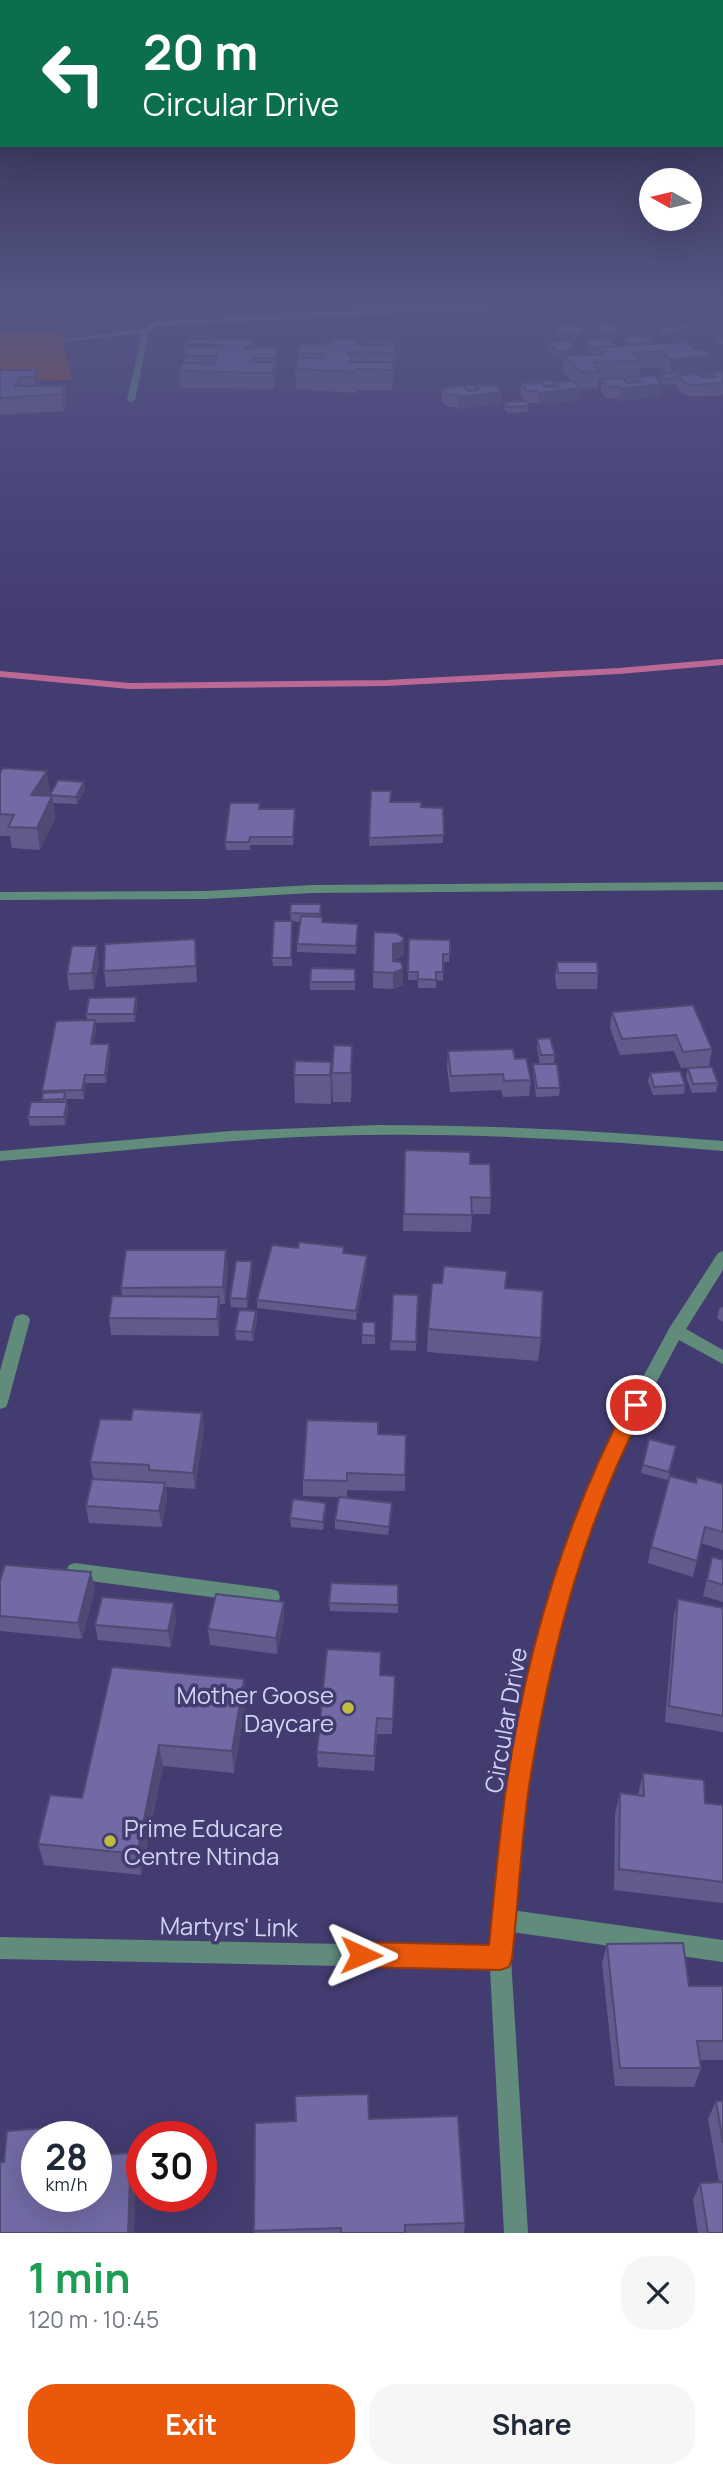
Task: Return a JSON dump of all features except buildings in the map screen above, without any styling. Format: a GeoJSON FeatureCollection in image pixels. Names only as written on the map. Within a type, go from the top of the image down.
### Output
{"type":"FeatureCollection","features":[{"type":"Feature","properties":{"kind":"street"},"geometry":{"type":"LineString","coordinates":[[0,896],[205,895],[312,889],[723,886]]}},
{"type":"Feature","properties":{"kind":"street"},"geometry":{"type":"LineString","coordinates":[[0,1156],[262,1134],[354,1130],[479,1131],[723,1146]]}},
{"type":"Feature","properties":{"kind":"street","name":"Circular Drive"},"geometry":{"type":"LineString","coordinates":[[516,2233],[500,1958],[519,1776],[547,1633],[577,1540],[610,1454],[676,1331],[723,1257]]}},
{"type":"Feature","properties":{"kind":"street"},"geometry":{"type":"LineString","coordinates":[[0,1402],[22,1320]]}},
{"type":"Feature","properties":{"kind":"street"},"geometry":{"type":"LineString","coordinates":[[676,1331],[723,1358]]}},
{"type":"Feature","properties":{"kind":"street"},"geometry":{"type":"LineString","coordinates":[[55,1570],[271,1597]]}},
{"type":"Feature","properties":{"kind":"street"},"geometry":{"type":"LineString","coordinates":[[504,1920],[723,1951]]}},
{"type":"Feature","properties":{"kind":"street","name":"Martyrs' Link"},"geometry":{"type":"LineString","coordinates":[[0,1948],[500,1958]]}},
{"type":"Feature","properties":{"kind":"waterway"},"geometry":{"type":"LineString","coordinates":[[0,674],[129,686],[386,683],[619,671],[723,662]]}},
{"type":"Feature","properties":{"kind":"place","name":"Mother Goose Daycare"},"geometry":{"type":"Point","coordinates":[348,1708]}},
{"type":"Feature","properties":{"kind":"place","name":"Prime Educare Centre Ntinda"},"geometry":{"type":"Point","coordinates":[110,1841]}},
{"type":"Feature","properties":{"kind":"route"},"geometry":{"type":"LineString","coordinates":[[361,1955],[500,1958],[519,1776],[547,1633],[577,1540],[610,1454],[636,1405]]}}]}
